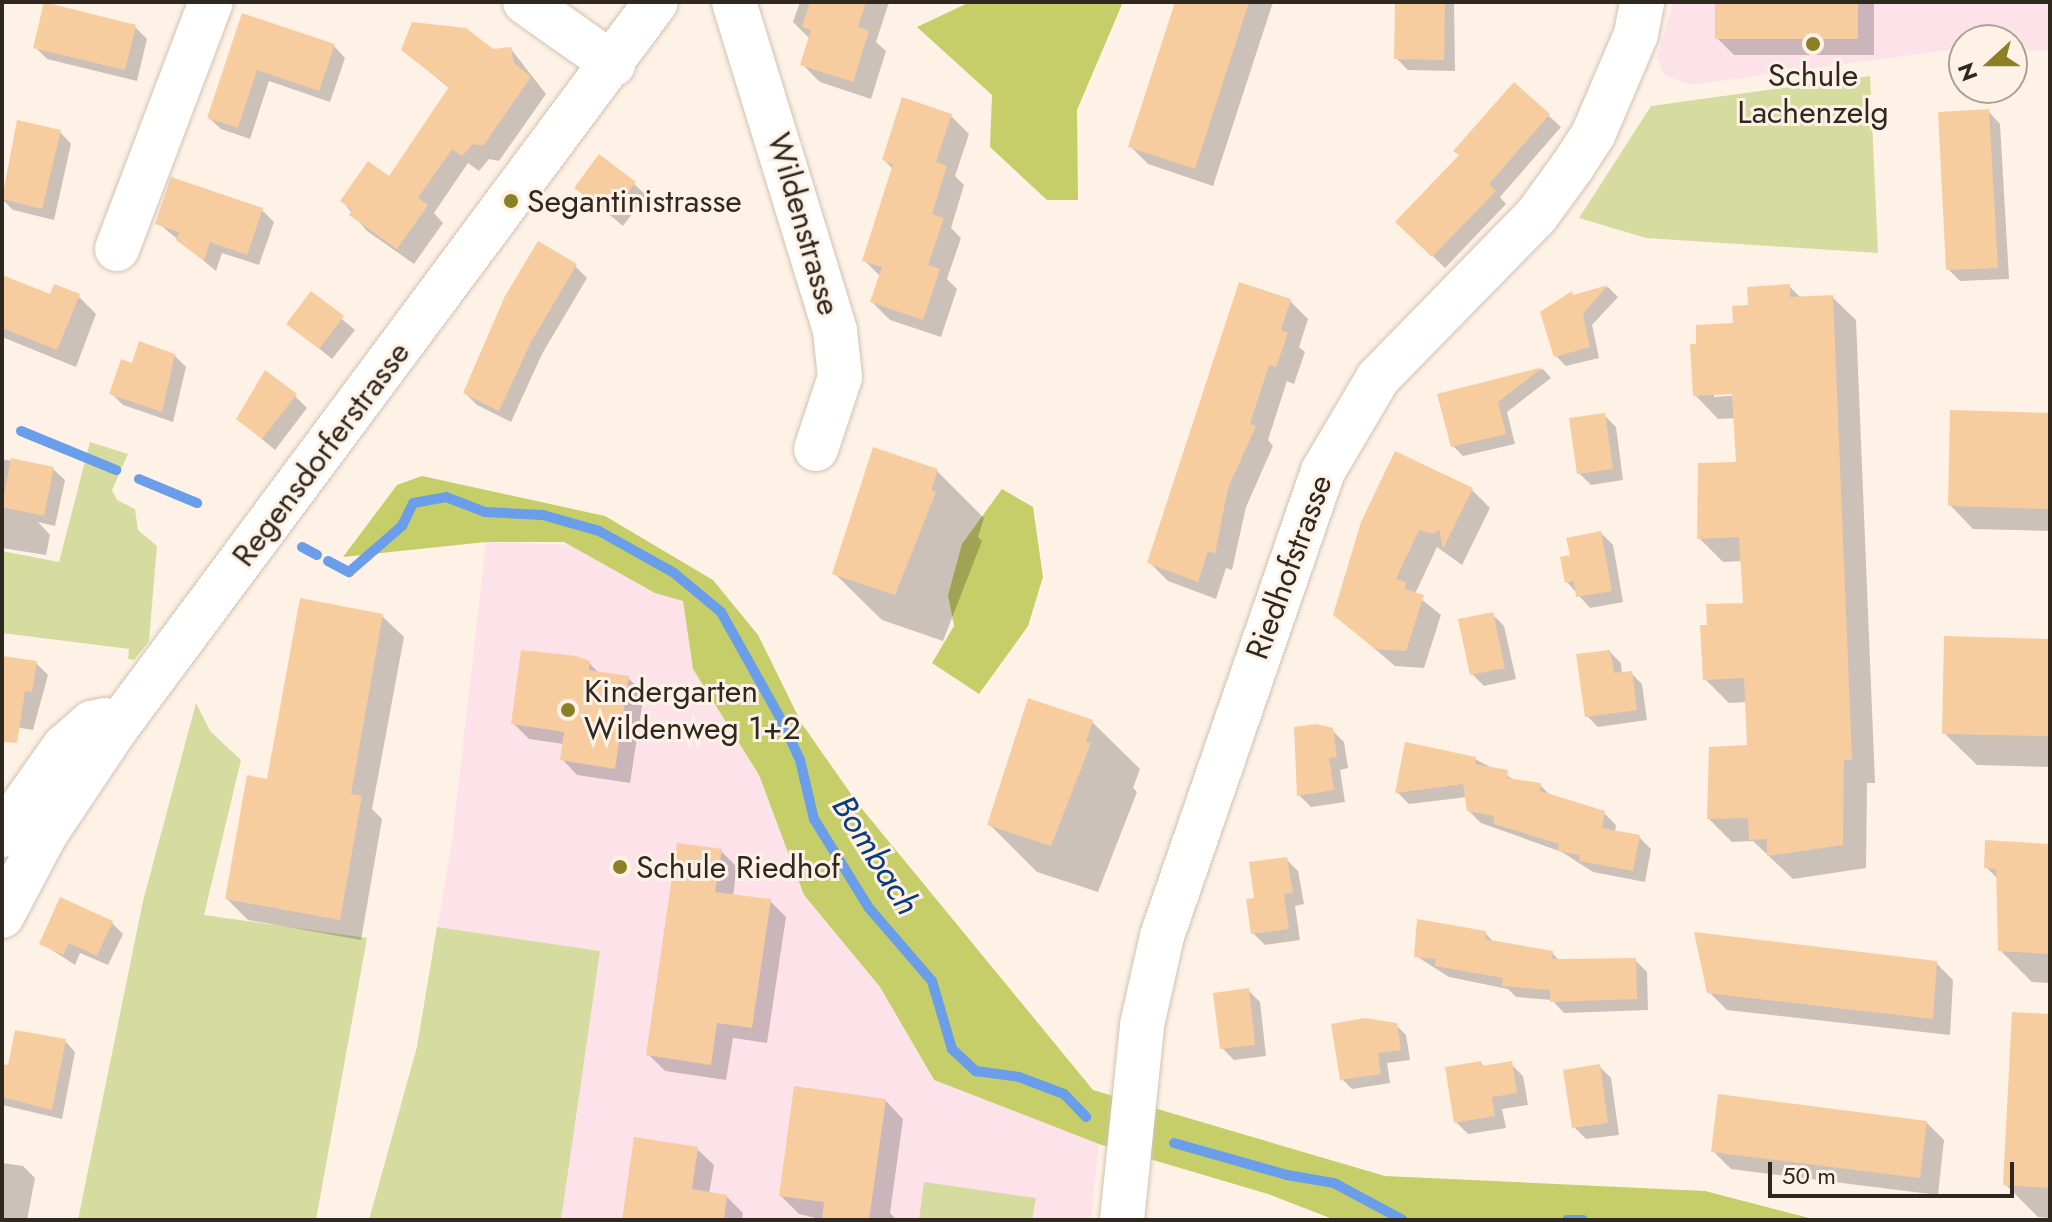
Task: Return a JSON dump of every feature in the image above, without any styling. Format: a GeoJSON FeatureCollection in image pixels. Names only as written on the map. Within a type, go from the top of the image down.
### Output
{"type":"FeatureCollection","features":[{"type":"Feature","properties":{"kind":"street"},"geometry":{"type":"LineString","coordinates":[[117,249],[211,2]]}},
{"type":"Feature","properties":{"kind":"street"},"geometry":{"type":"LineString","coordinates":[[525,2],[613,64]]}},
{"type":"Feature","properties":{"kind":"street","name":"Regensdorferstrasse"},"geometry":{"type":"LineString","coordinates":[[2,916],[46,833],[117,727],[613,64],[656,2]]}},
{"type":"Feature","properties":{"kind":"street","name":"Wildenstrasse"},"geometry":{"type":"LineString","coordinates":[[734,2],[835,331],[840,377],[816,449]]}},
{"type":"Feature","properties":{"kind":"street","name":"Riedhofstrasse"},"geometry":{"type":"LineString","coordinates":[[1122,1220],[1142,1025],[1162,936],[1323,471],[1378,378],[1537,215],[1572,167],[1593,135],[1630,48],[1642,2]]}},
{"type":"Feature","properties":{"kind":"street"},"geometry":{"type":"LineString","coordinates":[[2,835],[64,747],[92,723],[105,720],[117,727]]}},
{"type":"Feature","properties":{"kind":"shaded area","name":"Schule Lachenzelg"},"geometry":{"type":"Polygon","coordinates":[[[1673,2],[2050,2],[2050,51],[2028,50],[2028,24],[1948,24],[1948,50],[1690,85],[1664,75],[1657,58],[1673,2]]]}},
{"type":"Feature","properties":{"kind":"shaded area","name":"Schule Riedhof"},"geometry":{"type":"Polygon","coordinates":[[[486,542],[574,545],[654,592],[683,601],[693,669],[759,775],[804,895],[880,987],[933,1080],[1099,1144],[1091,1220],[369,1220],[417,1047],[452,840],[486,542]]]}},
{"type":"Feature","properties":{"kind":"green space"},"geometry":{"type":"Polygon","coordinates":[[[970,2],[1123,2],[1077,110],[1078,200],[1047,200],[990,147],[992,95],[917,27],[970,2]]]}},
{"type":"Feature","properties":{"kind":"green space"},"geometry":{"type":"Polygon","coordinates":[[[1870,76],[1878,253],[1646,238],[1579,218],[1651,106],[1870,76]]]}},
{"type":"Feature","properties":{"kind":"green space"},"geometry":{"type":"Polygon","coordinates":[[[90,442],[128,454],[112,490],[117,500],[135,509],[138,530],[157,546],[149,641],[134,660],[128,659],[129,649],[2,633],[2,551],[59,562],[90,442]]]}},
{"type":"Feature","properties":{"kind":"green space"},"geometry":{"type":"Polygon","coordinates":[[[422,476],[605,516],[713,580],[758,635],[802,724],[858,804],[1093,1090],[1385,1176],[1705,1191],[1817,1220],[1335,1220],[1268,1194],[1099,1144],[934,1080],[880,987],[804,895],[759,775],[693,669],[683,601],[655,593],[564,542],[486,542],[343,557],[397,485],[422,476]]]}},
{"type":"Feature","properties":{"kind":"green space"},"geometry":{"type":"Polygon","coordinates":[[[1002,489],[1033,507],[1043,577],[1028,626],[979,694],[932,663],[954,626],[948,595],[962,544],[1002,489]]]}},
{"type":"Feature","properties":{"kind":"green space"},"geometry":{"type":"Polygon","coordinates":[[[196,703],[210,731],[241,760],[204,915],[367,938],[316,1220],[78,1220],[143,901],[196,703]]]}},
{"type":"Feature","properties":{"kind":"green space"},"geometry":{"type":"Polygon","coordinates":[[[437,927],[600,951],[561,1220],[369,1220],[417,1047],[437,927]]]}},
{"type":"Feature","properties":{"kind":"green space"},"geometry":{"type":"Polygon","coordinates":[[[924,1182],[1036,1198],[1032,1220],[919,1220],[924,1182]]]}},
{"type":"Feature","properties":{"kind":"building"},"geometry":{"type":"Polygon","coordinates":[[[44,2],[136,25],[125,70],[33,48],[44,2]]]}},
{"type":"Feature","properties":{"kind":"building"},"geometry":{"type":"Polygon","coordinates":[[[810,2],[866,2],[858,27],[869,31],[853,82],[800,65],[811,30],[802,27],[810,2]]]}},
{"type":"Feature","properties":{"kind":"building"},"geometry":{"type":"Polygon","coordinates":[[[1175,2],[1249,2],[1195,169],[1128,147],[1175,2]]]}},
{"type":"Feature","properties":{"kind":"building"},"geometry":{"type":"Polygon","coordinates":[[[1395,2],[1445,2],[1444,60],[1394,59],[1395,2]]]}},
{"type":"Feature","properties":{"kind":"building"},"geometry":{"type":"Polygon","coordinates":[[[1715,2],[1858,2],[1858,39],[1715,39],[1715,2]]]}},
{"type":"Feature","properties":{"kind":"building"},"geometry":{"type":"Polygon","coordinates":[[[242,13],[335,44],[319,91],[257,70],[238,128],[207,118],[242,13]]]}},
{"type":"Feature","properties":{"kind":"building"},"geometry":{"type":"Polygon","coordinates":[[[412,22],[466,28],[493,49],[511,47],[514,63],[531,77],[483,146],[473,144],[462,156],[452,149],[418,198],[428,205],[397,249],[349,215],[352,210],[340,201],[368,161],[389,176],[449,87],[401,50],[412,22]]]}},
{"type":"Feature","properties":{"kind":"building"},"geometry":{"type":"Polygon","coordinates":[[[1514,82],[1550,114],[1489,184],[1496,191],[1432,257],[1395,222],[1459,155],[1453,151],[1514,82]]]}},
{"type":"Feature","properties":{"kind":"building"},"geometry":{"type":"Polygon","coordinates":[[[902,97],[952,114],[936,162],[947,166],[932,214],[944,218],[928,265],[940,269],[923,320],[870,302],[882,267],[862,261],[893,164],[882,160],[902,97]]]}},
{"type":"Feature","properties":{"kind":"building"},"geometry":{"type":"Polygon","coordinates":[[[1989,109],[1998,268],[1946,270],[1938,112],[1989,109]]]}},
{"type":"Feature","properties":{"kind":"building"},"geometry":{"type":"Polygon","coordinates":[[[17,120],[61,130],[42,209],[2,199],[17,120]]]}},
{"type":"Feature","properties":{"kind":"building"},"geometry":{"type":"Polygon","coordinates":[[[599,154],[636,182],[611,215],[574,188],[599,154]]]}},
{"type":"Feature","properties":{"kind":"building"},"geometry":{"type":"Polygon","coordinates":[[[171,177],[263,208],[247,255],[210,242],[204,261],[176,240],[179,232],[155,224],[171,177]]]}},
{"type":"Feature","properties":{"kind":"building"},"geometry":{"type":"Polygon","coordinates":[[[538,241],[577,264],[531,342],[499,411],[463,393],[505,296],[538,241]]]}},
{"type":"Feature","properties":{"kind":"building"},"geometry":{"type":"Polygon","coordinates":[[[2,275],[50,294],[54,284],[80,294],[57,350],[2,328],[2,275]]]}},
{"type":"Feature","properties":{"kind":"building"},"geometry":{"type":"Polygon","coordinates":[[[1239,282],[1291,299],[1281,330],[1288,333],[1276,367],[1269,365],[1250,424],[1256,426],[1228,488],[1215,554],[1208,551],[1198,582],[1147,563],[1239,282]]]}},
{"type":"Feature","properties":{"kind":"building"},"geometry":{"type":"Polygon","coordinates":[[[1790,284],[1790,297],[1833,295],[1852,760],[1844,760],[1843,845],[1767,856],[1767,839],[1749,840],[1748,818],[1707,819],[1709,747],[1747,745],[1744,678],[1703,680],[1700,625],[1707,625],[1706,604],[1743,603],[1739,537],[1697,539],[1698,463],[1736,462],[1732,394],[1693,396],[1690,344],[1696,344],[1696,325],[1733,323],[1732,306],[1748,305],[1747,287],[1790,284]]]}},
{"type":"Feature","properties":{"kind":"building"},"geometry":{"type":"Polygon","coordinates":[[[1608,285],[1583,314],[1590,347],[1554,357],[1540,312],[1572,291],[1573,295],[1608,285]]]}},
{"type":"Feature","properties":{"kind":"building"},"geometry":{"type":"Polygon","coordinates":[[[311,291],[344,316],[319,349],[286,324],[311,291]]]}},
{"type":"Feature","properties":{"kind":"building"},"geometry":{"type":"Polygon","coordinates":[[[139,341],[175,354],[162,412],[109,394],[121,359],[132,363],[139,341]]]}},
{"type":"Feature","properties":{"kind":"building"},"geometry":{"type":"Polygon","coordinates":[[[1543,367],[1498,402],[1506,434],[1451,447],[1437,394],[1543,367]]]}},
{"type":"Feature","properties":{"kind":"building"},"geometry":{"type":"Polygon","coordinates":[[[265,370],[297,394],[262,439],[236,419],[265,370]]]}},
{"type":"Feature","properties":{"kind":"building"},"geometry":{"type":"Polygon","coordinates":[[[1950,410],[2050,413],[2050,509],[1948,506],[1950,410]]]}},
{"type":"Feature","properties":{"kind":"building"},"geometry":{"type":"Polygon","coordinates":[[[1605,413],[1613,469],[1577,474],[1569,418],[1605,413]]]}},
{"type":"Feature","properties":{"kind":"building"},"geometry":{"type":"Polygon","coordinates":[[[873,447],[938,469],[931,490],[936,492],[895,595],[832,574],[873,447]]]}},
{"type":"Feature","properties":{"kind":"building"},"geometry":{"type":"Polygon","coordinates":[[[1395,451],[1473,488],[1443,549],[1439,529],[1434,534],[1419,530],[1396,579],[1406,582],[1405,589],[1424,595],[1406,651],[1375,649],[1333,615],[1361,522],[1395,451]]]}},
{"type":"Feature","properties":{"kind":"building"},"geometry":{"type":"Polygon","coordinates":[[[11,458],[54,467],[44,516],[2,507],[11,458]]]}},
{"type":"Feature","properties":{"kind":"building"},"geometry":{"type":"Polygon","coordinates":[[[1601,531],[1612,591],[1576,597],[1574,581],[1565,583],[1560,557],[1570,555],[1566,538],[1601,531]]]}},
{"type":"Feature","properties":{"kind":"building"},"geometry":{"type":"Polygon","coordinates":[[[300,598],[383,614],[351,794],[362,796],[340,920],[225,899],[247,775],[267,779],[300,598]]]}},
{"type":"Feature","properties":{"kind":"building"},"geometry":{"type":"Polygon","coordinates":[[[1493,612],[1505,668],[1470,675],[1458,619],[1493,612]]]}},
{"type":"Feature","properties":{"kind":"building"},"geometry":{"type":"Polygon","coordinates":[[[1944,636],[2050,639],[2050,736],[1942,734],[1944,636]]]}},
{"type":"Feature","properties":{"kind":"building","name":"Kindergarten Wildenweg 1+2"},"geometry":{"type":"Polygon","coordinates":[[[521,650],[576,656],[590,661],[589,670],[629,676],[615,769],[560,760],[564,732],[511,724],[521,650]]]}},
{"type":"Feature","properties":{"kind":"building"},"geometry":{"type":"Polygon","coordinates":[[[1610,650],[1614,673],[1632,671],[1637,710],[1585,717],[1576,654],[1610,650]]]}},
{"type":"Feature","properties":{"kind":"building"},"geometry":{"type":"Polygon","coordinates":[[[2,656],[37,661],[32,692],[25,691],[17,743],[2,742],[2,656]]]}},
{"type":"Feature","properties":{"kind":"building"},"geometry":{"type":"Polygon","coordinates":[[[1028,698],[1093,720],[1086,742],[1091,743],[1051,846],[987,825],[1028,698]]]}},
{"type":"Feature","properties":{"kind":"building"},"geometry":{"type":"Polygon","coordinates":[[[1316,724],[1333,728],[1337,757],[1329,758],[1334,790],[1297,796],[1294,727],[1316,724]]]}},
{"type":"Feature","properties":{"kind":"building"},"geometry":{"type":"Polygon","coordinates":[[[1405,742],[1476,757],[1475,764],[1508,770],[1507,778],[1541,783],[1540,791],[1605,811],[1602,828],[1640,835],[1633,871],[1579,861],[1580,855],[1558,851],[1559,844],[1494,824],[1494,816],[1467,811],[1463,784],[1395,793],[1405,742]]]}},
{"type":"Feature","properties":{"kind":"building"},"geometry":{"type":"Polygon","coordinates":[[[1985,840],[2050,844],[2050,954],[1998,951],[1996,869],[1984,868],[1985,840]]]}},
{"type":"Feature","properties":{"kind":"building"},"geometry":{"type":"Polygon","coordinates":[[[677,843],[722,849],[715,892],[771,899],[752,1028],[717,1023],[711,1065],[646,1055],[677,843]]]}},
{"type":"Feature","properties":{"kind":"building"},"geometry":{"type":"Polygon","coordinates":[[[1287,857],[1293,893],[1284,894],[1289,929],[1251,934],[1246,899],[1254,898],[1249,862],[1287,857]]]}},
{"type":"Feature","properties":{"kind":"building"},"geometry":{"type":"Polygon","coordinates":[[[60,897],[113,921],[97,956],[69,943],[63,955],[39,944],[60,897]]]}},
{"type":"Feature","properties":{"kind":"building"},"geometry":{"type":"Polygon","coordinates":[[[1417,919],[1486,931],[1485,939],[1553,951],[1552,959],[1636,958],[1637,999],[1550,1002],[1550,990],[1502,986],[1503,978],[1435,966],[1436,959],[1414,957],[1417,919]]]}},
{"type":"Feature","properties":{"kind":"building"},"geometry":{"type":"Polygon","coordinates":[[[1694,932],[1937,961],[1933,1019],[1707,993],[1694,932]]]}},
{"type":"Feature","properties":{"kind":"building"},"geometry":{"type":"Polygon","coordinates":[[[1249,988],[1255,1045],[1220,1049],[1213,993],[1249,988]]]}},
{"type":"Feature","properties":{"kind":"building"},"geometry":{"type":"Polygon","coordinates":[[[2012,1012],[2050,1014],[2050,1188],[2003,1185],[2012,1012]]]}},
{"type":"Feature","properties":{"kind":"building"},"geometry":{"type":"Polygon","coordinates":[[[1365,1018],[1397,1023],[1401,1050],[1378,1053],[1381,1074],[1340,1080],[1331,1024],[1365,1018]]]}},
{"type":"Feature","properties":{"kind":"building"},"geometry":{"type":"Polygon","coordinates":[[[15,1030],[66,1039],[52,1110],[2,1097],[2,1064],[8,1065],[15,1030]]]}},
{"type":"Feature","properties":{"kind":"building"},"geometry":{"type":"Polygon","coordinates":[[[1481,1061],[1482,1066],[1512,1061],[1517,1093],[1492,1097],[1495,1116],[1454,1123],[1445,1067],[1481,1061]]]}},
{"type":"Feature","properties":{"kind":"building"},"geometry":{"type":"Polygon","coordinates":[[[1600,1064],[1608,1123],[1572,1128],[1563,1070],[1600,1064]]]}},
{"type":"Feature","properties":{"kind":"building"},"geometry":{"type":"Polygon","coordinates":[[[794,1086],[886,1099],[869,1220],[822,1220],[824,1202],[779,1196],[794,1086]]]}},
{"type":"Feature","properties":{"kind":"building"},"geometry":{"type":"Polygon","coordinates":[[[1718,1094],[1927,1121],[1920,1178],[1711,1152],[1718,1094]]]}},
{"type":"Feature","properties":{"kind":"building"},"geometry":{"type":"Polygon","coordinates":[[[634,1137],[698,1147],[692,1189],[727,1195],[724,1220],[622,1220],[634,1137]]]}},
{"type":"Feature","properties":{"kind":"waterway","name":"Bombach"},"geometry":{"type":"LineString","coordinates":[[21,431],[116,470]]}},
{"type":"Feature","properties":{"kind":"waterway"},"geometry":{"type":"LineString","coordinates":[[139,479],[197,503]]}},
{"type":"Feature","properties":{"kind":"waterway","name":"Bombach"},"geometry":{"type":"LineString","coordinates":[[328,561],[349,572],[402,526],[413,503],[446,497],[485,512],[543,515],[599,531],[674,573],[721,612],[782,721],[800,760],[814,819],[869,908],[932,981],[952,1049],[976,1071],[1019,1077],[1064,1094],[1086,1117]]}},
{"type":"Feature","properties":{"kind":"waterway","name":"Bombach"},"geometry":{"type":"LineString","coordinates":[[302,547],[317,555]]}},
{"type":"Feature","properties":{"kind":"waterway","name":"Bombach"},"geometry":{"type":"LineString","coordinates":[[1174,1143],[1287,1175],[1334,1183],[1403,1220]]}},
{"type":"Feature","properties":{"kind":"waterway","name":"Bombach"},"geometry":{"type":"LineString","coordinates":[[1567,1220],[1583,1220]]}},
{"type":"Feature","properties":{"kind":"place","name":"Schule Lachenzelg"},"geometry":{"type":"Point","coordinates":[1813,44]}},
{"type":"Feature","properties":{"kind":"place","name":"Segantinistrasse"},"geometry":{"type":"Point","coordinates":[511,201]}},
{"type":"Feature","properties":{"kind":"place","name":"Kindergarten Wildenweg 1+2"},"geometry":{"type":"Point","coordinates":[568,710]}},
{"type":"Feature","properties":{"kind":"place","name":"Schule Riedhof"},"geometry":{"type":"Point","coordinates":[620,867]}}]}
